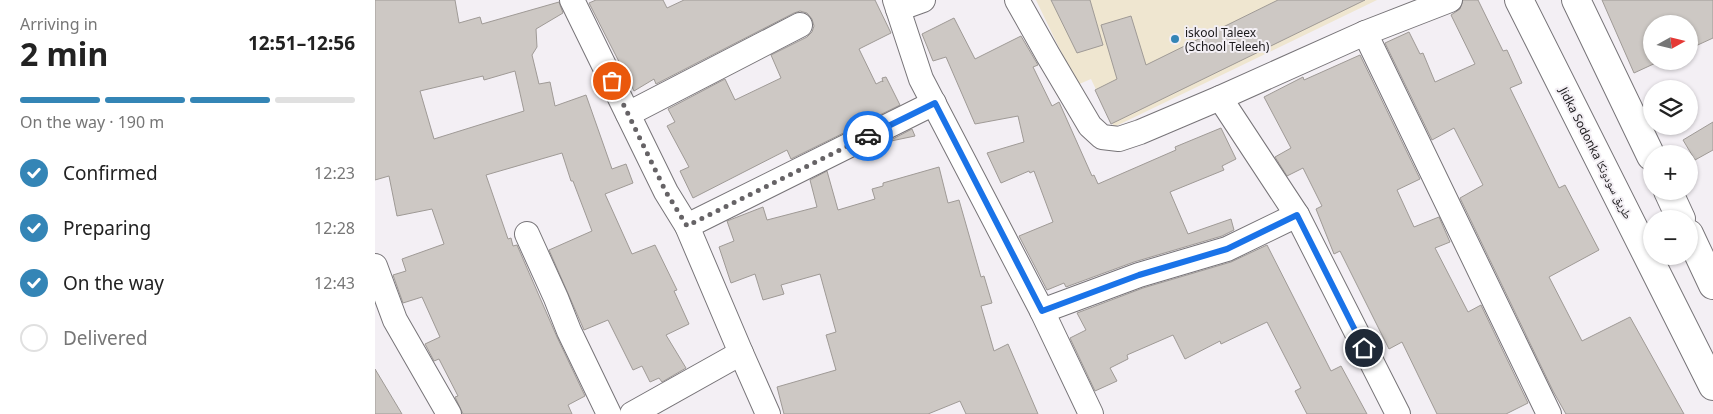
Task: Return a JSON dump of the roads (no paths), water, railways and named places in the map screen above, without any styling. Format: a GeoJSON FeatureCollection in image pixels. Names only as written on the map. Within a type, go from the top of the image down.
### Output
{"type":"FeatureCollection","features":[{"type":"Feature","properties":{"kind":"main road","name":"Jidka Sodonka طريق سودونكا"},"geometry":{"type":"LineString","coordinates":[[1519,0],[1713,386]]}},
{"type":"Feature","properties":{"kind":"main road"},"geometry":{"type":"LineString","coordinates":[[1576,0],[1646,145]]}},
{"type":"Feature","properties":{"kind":"main road"},"geometry":{"type":"LineString","coordinates":[[1698,253],[1713,285]]}},
{"type":"Feature","properties":{"kind":"street"},"geometry":{"type":"LineString","coordinates":[[572,0],[666,192],[687,226],[768,414]]}},
{"type":"Feature","properties":{"kind":"street"},"geometry":{"type":"LineString","coordinates":[[923,0],[896,5],[921,79],[1042,311],[1091,414]]}},
{"type":"Feature","properties":{"kind":"street"},"geometry":{"type":"LineString","coordinates":[[1017,0],[1090,126],[1102,137],[1119,139],[1220,98],[1365,33],[1450,0]]}},
{"type":"Feature","properties":{"kind":"street"},"geometry":{"type":"LineString","coordinates":[[628,114],[800,26]]}},
{"type":"Feature","properties":{"kind":"street"},"geometry":{"type":"LineString","coordinates":[[1365,33],[1549,414]]}},
{"type":"Feature","properties":{"kind":"street"},"geometry":{"type":"LineString","coordinates":[[1220,98],[1297,215],[1398,414]]}},
{"type":"Feature","properties":{"kind":"street"},"geometry":{"type":"LineString","coordinates":[[687,226],[935,103]]}},
{"type":"Feature","properties":{"kind":"street"},"geometry":{"type":"LineString","coordinates":[[1042,311],[1139,275],[1227,249],[1297,215]]}},
{"type":"Feature","properties":{"kind":"street"},"geometry":{"type":"LineString","coordinates":[[527,234],[557,298],[569,331],[609,414]]}},
{"type":"Feature","properties":{"kind":"street"},"geometry":{"type":"LineString","coordinates":[[375,266],[395,320],[449,414]]}},
{"type":"Feature","properties":{"kind":"street"},"geometry":{"type":"LineString","coordinates":[[632,414],[741,354]]}},
{"type":"Feature","properties":{"kind":"place","name":"iskool Taleex (School Teleeh)"},"geometry":{"type":"Point","coordinates":[1175,39]}}]}
